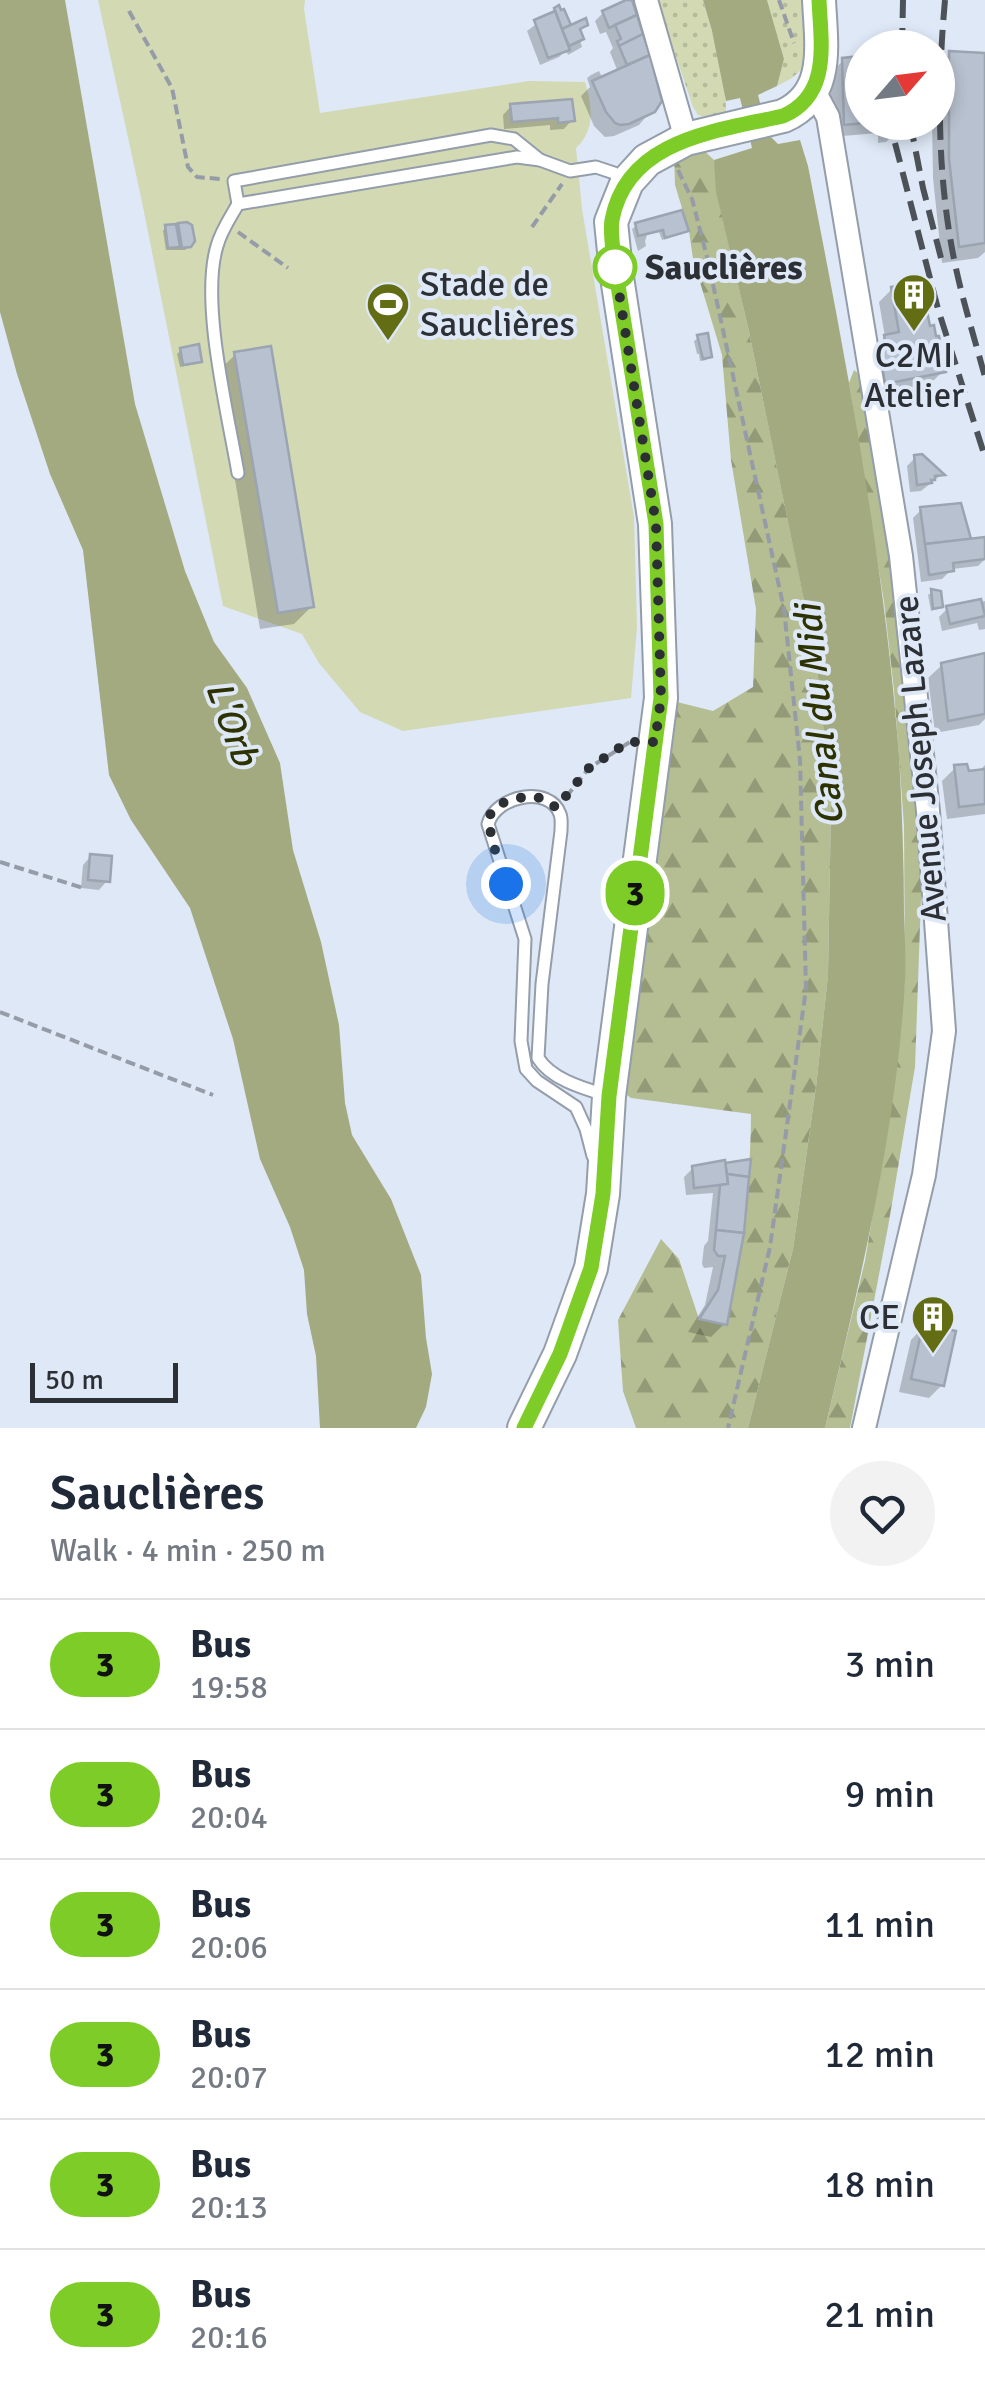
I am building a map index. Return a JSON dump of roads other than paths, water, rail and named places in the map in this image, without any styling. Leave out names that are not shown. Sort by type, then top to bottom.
[{"type":"main road","name":"Avenue Joseph Lazare","points":[[805,100],[822,52],[819,0]]},
{"type":"main road","points":[[524,1428],[560,1354],[591,1268],[603,1194],[609,1096],[661,698],[656,524],[614,260],[612,222],[626,182],[647,160],[783,116],[805,100]]},
{"type":"street","points":[[646,0],[689,146]]},
{"type":"street","name":"Avenue Joseph Lazare","points":[[805,100],[828,116],[901,556],[928,810],[944,1031],[924,1176],[864,1428]]},
{"type":"lane","points":[[238,473],[216,349],[212,286],[216,248],[238,204],[234,180],[491,135],[514,139],[540,160]]},
{"type":"lane","points":[[238,204],[517,157],[570,171],[596,167],[626,182]]},
{"type":"lane","points":[[603,1194],[586,1129],[576,1107],[526,1069],[521,1041],[525,939],[488,824],[491,813],[516,799],[542,798],[560,814],[538,1058],[544,1068],[582,1088],[609,1096]]},
{"type":"water","name":"L'Orb","points":[[0,0],[65,0],[135,404],[185,571],[214,642],[247,688],[280,763],[293,850],[321,942],[339,1025],[345,1103],[352,1135],[391,1199],[421,1275],[432,1374],[426,1407],[416,1428],[320,1428],[316,1356],[307,1314],[304,1270],[260,1159],[233,1039],[190,908],[131,820],[109,775],[83,550],[50,474],[0,312]]},
{"type":"water","points":[[703,0],[767,0],[784,59],[777,86],[758,95],[768,134],[778,144],[800,140],[808,166],[874,533],[899,756],[905,982],[894,1095],[875,1206],[825,1428],[748,1428],[793,1249],[816,1087],[828,975],[831,806],[819,683],[805,605],[716,192],[714,160],[752,148],[740,98],[726,101]]},
{"type":"railway","points":[[902,30],[903,0]]},
{"type":"railway","points":[[945,0],[940,99],[945,198],[958,278],[985,377]]},
{"type":"railway","points":[[914,140],[941,258]]},
{"type":"railway","points":[[895,143],[938,309],[985,457]]},
{"type":"place","name":"Sauclières","points":[[615,267]]},
{"type":"place","name":"C2MI Atelier","points":[[914,333]]},
{"type":"place","name":"Stade de Sauclières","points":[[388,342]]},
{"type":"place","name":"CE","points":[[933,1355]]},
{"type":"water label","name":"Canal du Midi","points":[[819,715]]}]
